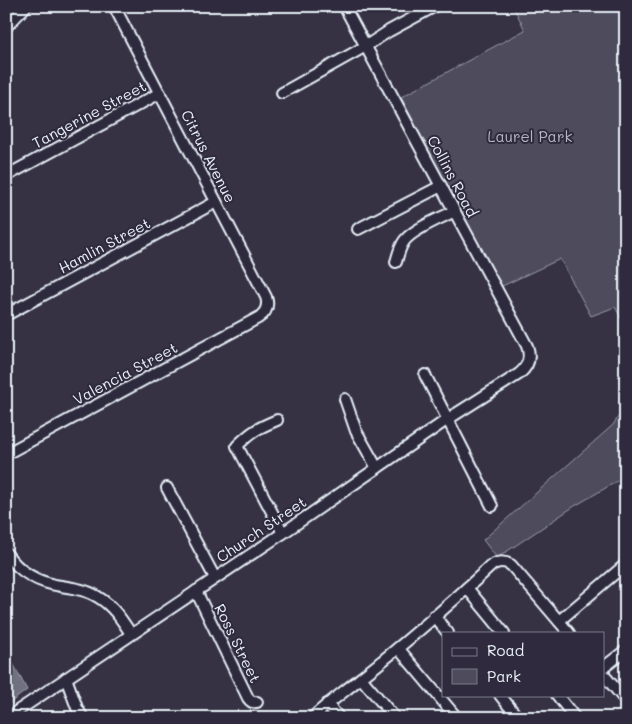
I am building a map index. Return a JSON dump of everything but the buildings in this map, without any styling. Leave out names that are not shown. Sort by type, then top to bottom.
[{"type":"street","points":[[6,27],[26,6]]},
{"type":"street","name":"Citrus Avenue","points":[[114,6],[266,297],[267,308],[258,318]]},
{"type":"street","name":"Collins Road","points":[[344,6],[527,346],[528,362]]},
{"type":"street","points":[[282,93],[435,6]]},
{"type":"street","name":"Tangerine Street","points":[[6,176],[160,93]]},
{"type":"street","points":[[358,229],[441,186]]},
{"type":"street","name":"Hamlin Street","points":[[6,315],[216,202]]},
{"type":"street","points":[[396,262],[402,245],[409,236],[454,211]]},
{"type":"street","name":"Valencia Street","points":[[6,454],[258,318]]},
{"type":"street","name":"Church Street","points":[[7,718],[283,533],[448,419],[519,374],[528,362]]},
{"type":"street","points":[[425,375],[492,506]]},
{"type":"street","points":[[345,399],[356,431],[377,468]]},
{"type":"street","points":[[277,420],[258,428],[237,446],[283,533]]},
{"type":"street","points":[[167,488],[214,578]]},
{"type":"street","points":[[6,553],[14,564],[37,580],[97,596],[112,608],[131,634]]},
{"type":"street","points":[[312,718],[398,648],[497,562],[507,562],[515,568],[568,632]]},
{"type":"street","points":[[559,621],[626,564]]},
{"type":"street","points":[[466,588],[503,632]]},
{"type":"street","name":"Ross Street","points":[[196,591],[248,698],[250,701],[257,702]]},
{"type":"street","points":[[434,616],[447,632]]},
{"type":"street","points":[[398,648],[457,718]]},
{"type":"street","points":[[604,667],[626,650]]},
{"type":"street","points":[[604,675],[626,701]]},
{"type":"street","points":[[66,678],[77,708],[84,718]]},
{"type":"street","points":[[361,678],[395,718]]},
{"type":"street","points":[[501,696],[518,718]]},
{"type":"street","points":[[557,696],[575,718]]},
{"type":"street","points":[[327,704],[339,718]]},
{"type":"green space","name":"Laurel Park","points":[[513,6],[626,6],[626,327],[615,307],[591,316],[560,259],[500,287],[401,97],[525,30]]},
{"type":"green space","points":[[626,405],[626,476],[573,507],[497,558],[483,540],[613,425]]},
{"type":"water","points":[[6,650],[27,690],[6,706]]}]
